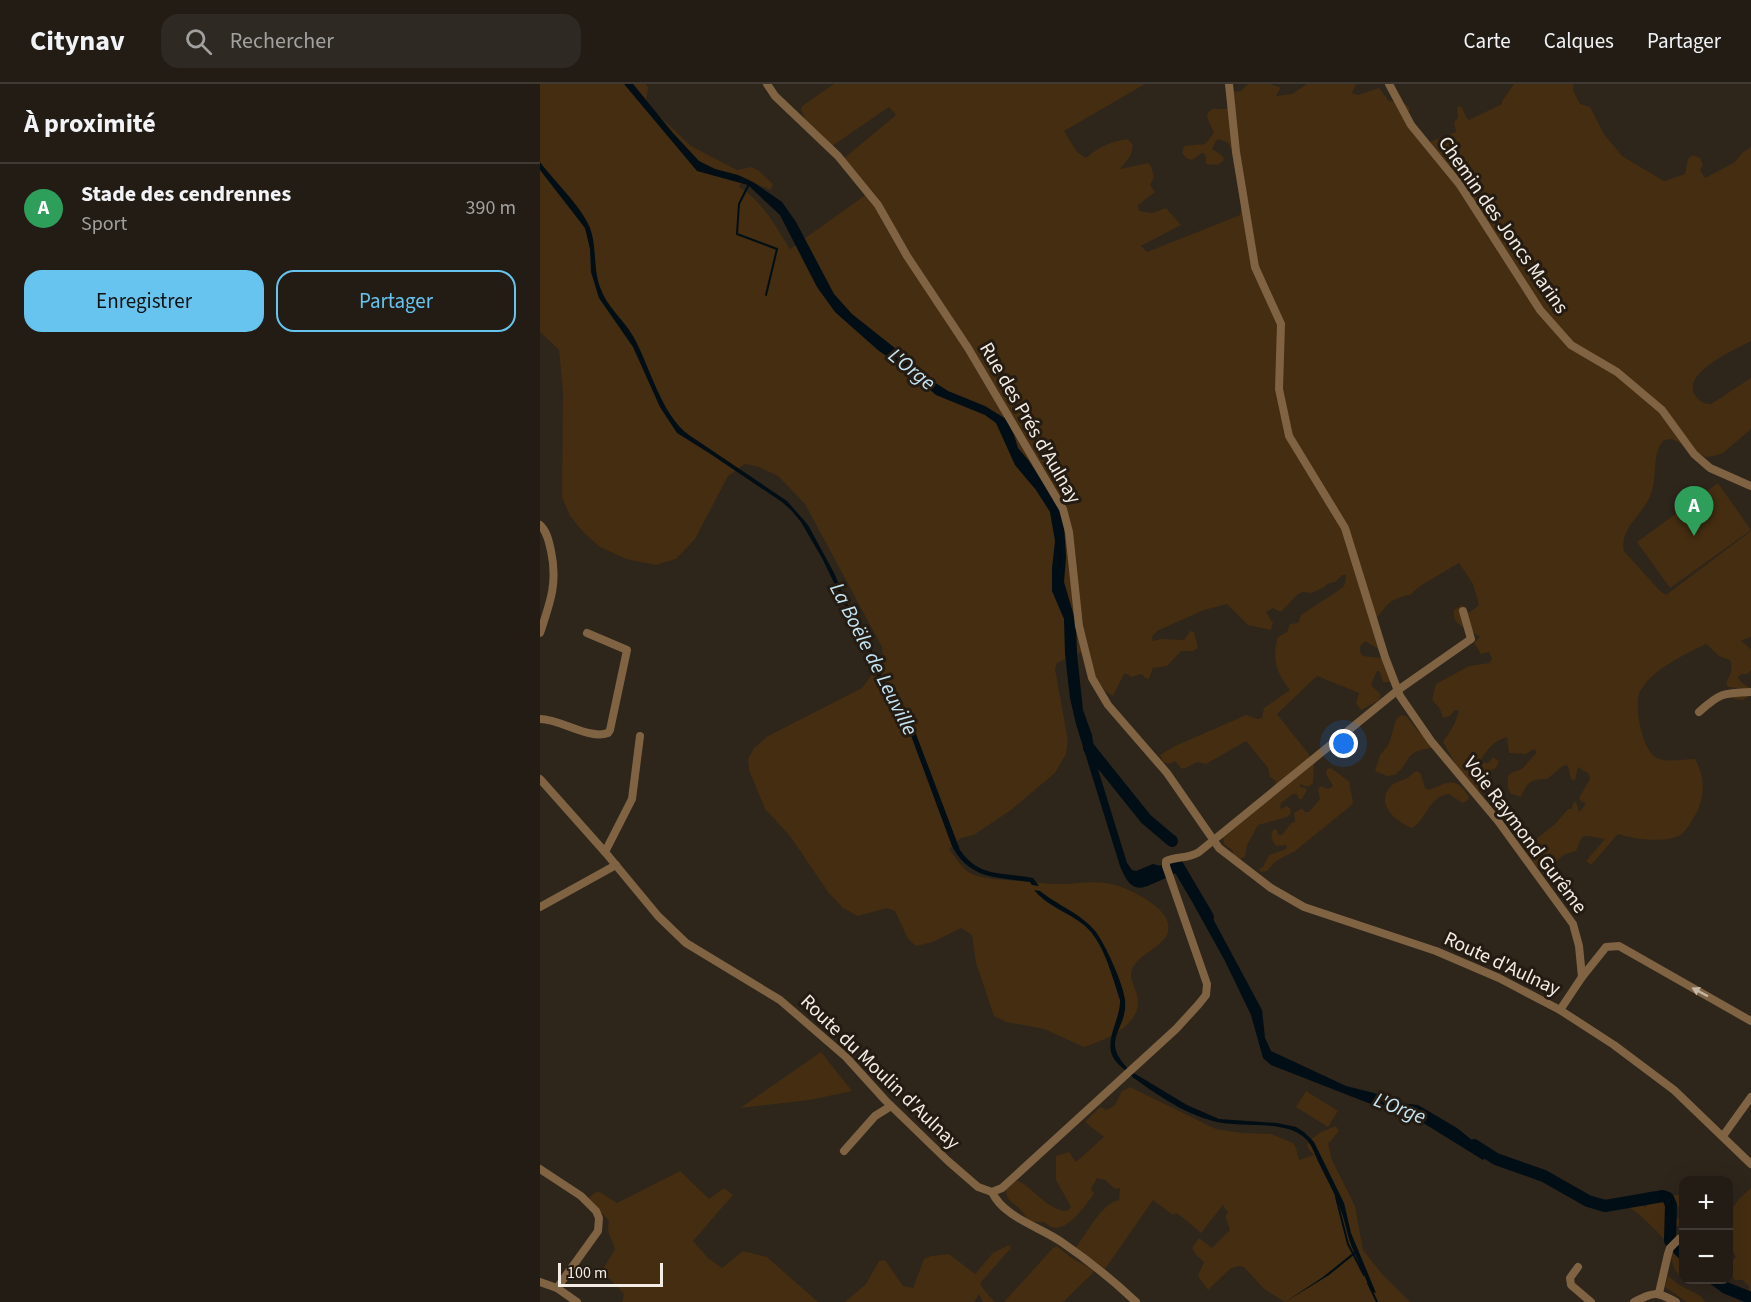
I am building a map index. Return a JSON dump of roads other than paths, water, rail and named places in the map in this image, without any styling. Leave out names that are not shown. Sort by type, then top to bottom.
[{"type":"street","name":"Rue des Prés d'Aulnay","points":[[767,84],[775,96],[838,156],[878,205],[907,256],[968,348],[1059,502],[1069,532],[1080,626],[1092,678],[1108,705],[1167,773],[1213,840]]},
{"type":"street","name":"Voie Raymond Gurême","points":[[1229,84],[1236,152],[1255,267],[1281,324],[1279,389],[1289,436],[1345,528],[1398,690],[1431,741],[1498,821],[1570,917],[1577,935],[1582,977]]},
{"type":"street","name":"Chemin des Joncs Marins","points":[[1389,84],[1411,124],[1460,185],[1540,310],[1571,345],[1617,372],[1656,405],[1670,420],[1694,454],[1710,468],[1751,486]]},
{"type":"street","points":[[540,525],[549,543],[555,569],[551,598],[540,633]]},
{"type":"street","points":[[992,1192],[1002,1188],[1126,1076],[1185,1020],[1206,994],[1207,984],[1170,877],[1168,862],[1193,856],[1398,690],[1472,639],[1463,610]]},
{"type":"street","points":[[540,718],[599,735],[608,733],[627,650],[587,633]]},
{"type":"street","points":[[1699,712],[1725,693],[1751,692]]},
{"type":"street","points":[[605,852],[632,799],[640,736]]},
{"type":"street","name":"Route du Moulin d'Aulnay","points":[[540,778],[658,916],[686,943],[780,1000],[846,1057],[891,1106],[978,1187],[992,1192],[996,1201],[1019,1218],[1043,1230],[1084,1258],[1136,1302]]},
{"type":"street","name":"Route d'Aulnay","points":[[1213,840],[1219,848],[1271,888],[1304,907],[1436,951],[1499,978],[1560,1010],[1614,1045],[1674,1090],[1751,1164]]},
{"type":"street","points":[[540,907],[616,865]]},
{"type":"street","points":[[1560,1010],[1606,947],[1619,946],[1751,1021]]},
{"type":"street","points":[[1723,1136],[1751,1096]]},
{"type":"street","points":[[844,1151],[875,1116],[891,1106]]},
{"type":"street","points":[[540,1169],[581,1196],[596,1211],[599,1218],[598,1231],[557,1288]]},
{"type":"street","points":[[1659,1293],[1670,1248],[1679,1239]]},
{"type":"street","points":[[1578,1267],[1570,1278],[1571,1285],[1591,1302]]},
{"type":"street","points":[[540,1282],[557,1288],[577,1302]]},
{"type":"street","points":[[1634,1302],[1651,1293],[1659,1293],[1676,1302]]},
{"type":"water","points":[[624,84],[633,84],[699,161],[753,182],[782,202],[796,222],[834,294],[852,314],[934,382],[948,391],[985,406],[1006,419],[1018,448],[1059,508],[1064,526],[1066,557],[1064,582],[1076,623],[1083,710],[1092,735],[1097,766],[1127,863],[1132,870],[1136,871],[1153,864],[1164,867],[1168,877],[1139,888],[1129,883],[1120,866],[1070,698],[1064,619],[1052,591],[1055,541],[1050,512],[1036,490],[1015,465],[996,423],[985,415],[936,395],[903,367],[879,351],[835,312],[817,287],[780,215],[748,185],[697,171]]},
{"type":"water","points":[[540,162],[586,220],[592,235],[596,272],[603,294],[633,336],[663,403],[679,426],[787,501],[808,525],[871,648],[883,680],[908,713],[960,850],[967,859],[984,870],[1033,878],[1039,886],[1032,885],[1030,882],[985,875],[967,865],[959,857],[952,846],[903,714],[880,683],[869,655],[822,558],[801,522],[782,502],[677,433],[660,407],[633,347],[599,298],[591,272],[590,249],[585,228],[540,170]]},
{"type":"water","points":[[1034,890],[1040,891],[1084,920],[1096,932],[1104,946],[1124,993],[1125,1011],[1115,1042],[1116,1050],[1128,1069],[1126,1071],[1115,1061],[1111,1050],[1110,1043],[1120,1000],[1102,950],[1084,925],[1039,896]]},
{"type":"water","points":[[1204,902],[1262,1010],[1265,1038],[1271,1051],[1346,1086],[1374,1093],[1398,1103],[1418,1105],[1457,1128],[1488,1153],[1483,1160],[1417,1119],[1381,1108],[1271,1065],[1263,1058],[1251,1015],[1194,905]]},
{"type":"water","points":[[1132,1072],[1187,1105],[1219,1119],[1277,1123],[1296,1127],[1304,1132],[1314,1142],[1344,1203],[1351,1233],[1376,1293],[1371,1291],[1355,1254],[1329,1275],[1285,1302],[1323,1277],[1354,1252],[1338,1202],[1310,1144],[1297,1133],[1286,1128],[1224,1123],[1202,1117],[1180,1108],[1159,1095],[1130,1075]]},
{"type":"waterway","points":[[749,184],[739,204],[737,234],[777,249],[766,295]]},
{"type":"waterway","name":"L'Orge","points":[[1089,748],[1146,819],[1172,841]]},
{"type":"waterway","name":"L'Orge","points":[[1157,873],[1178,866],[1208,917]]},
{"type":"waterway","name":"L'Orge","points":[[1474,1145],[1496,1159],[1544,1176],[1588,1201],[1605,1206],[1663,1196],[1668,1198],[1671,1205],[1670,1241],[1679,1250]]},
{"type":"waterway","name":"La Boële de Leuville","points":[[1336,1197],[1348,1244],[1364,1275]]},
{"type":"waterway","name":"La Boële de Leuville","points":[[1368,1283],[1377,1302]]},
{"type":"waterway","name":"L'Orge","points":[[1720,1284],[1751,1298]]},
{"type":"place","name":"Stade des cendrennes","points":[[1694,536]]}]
